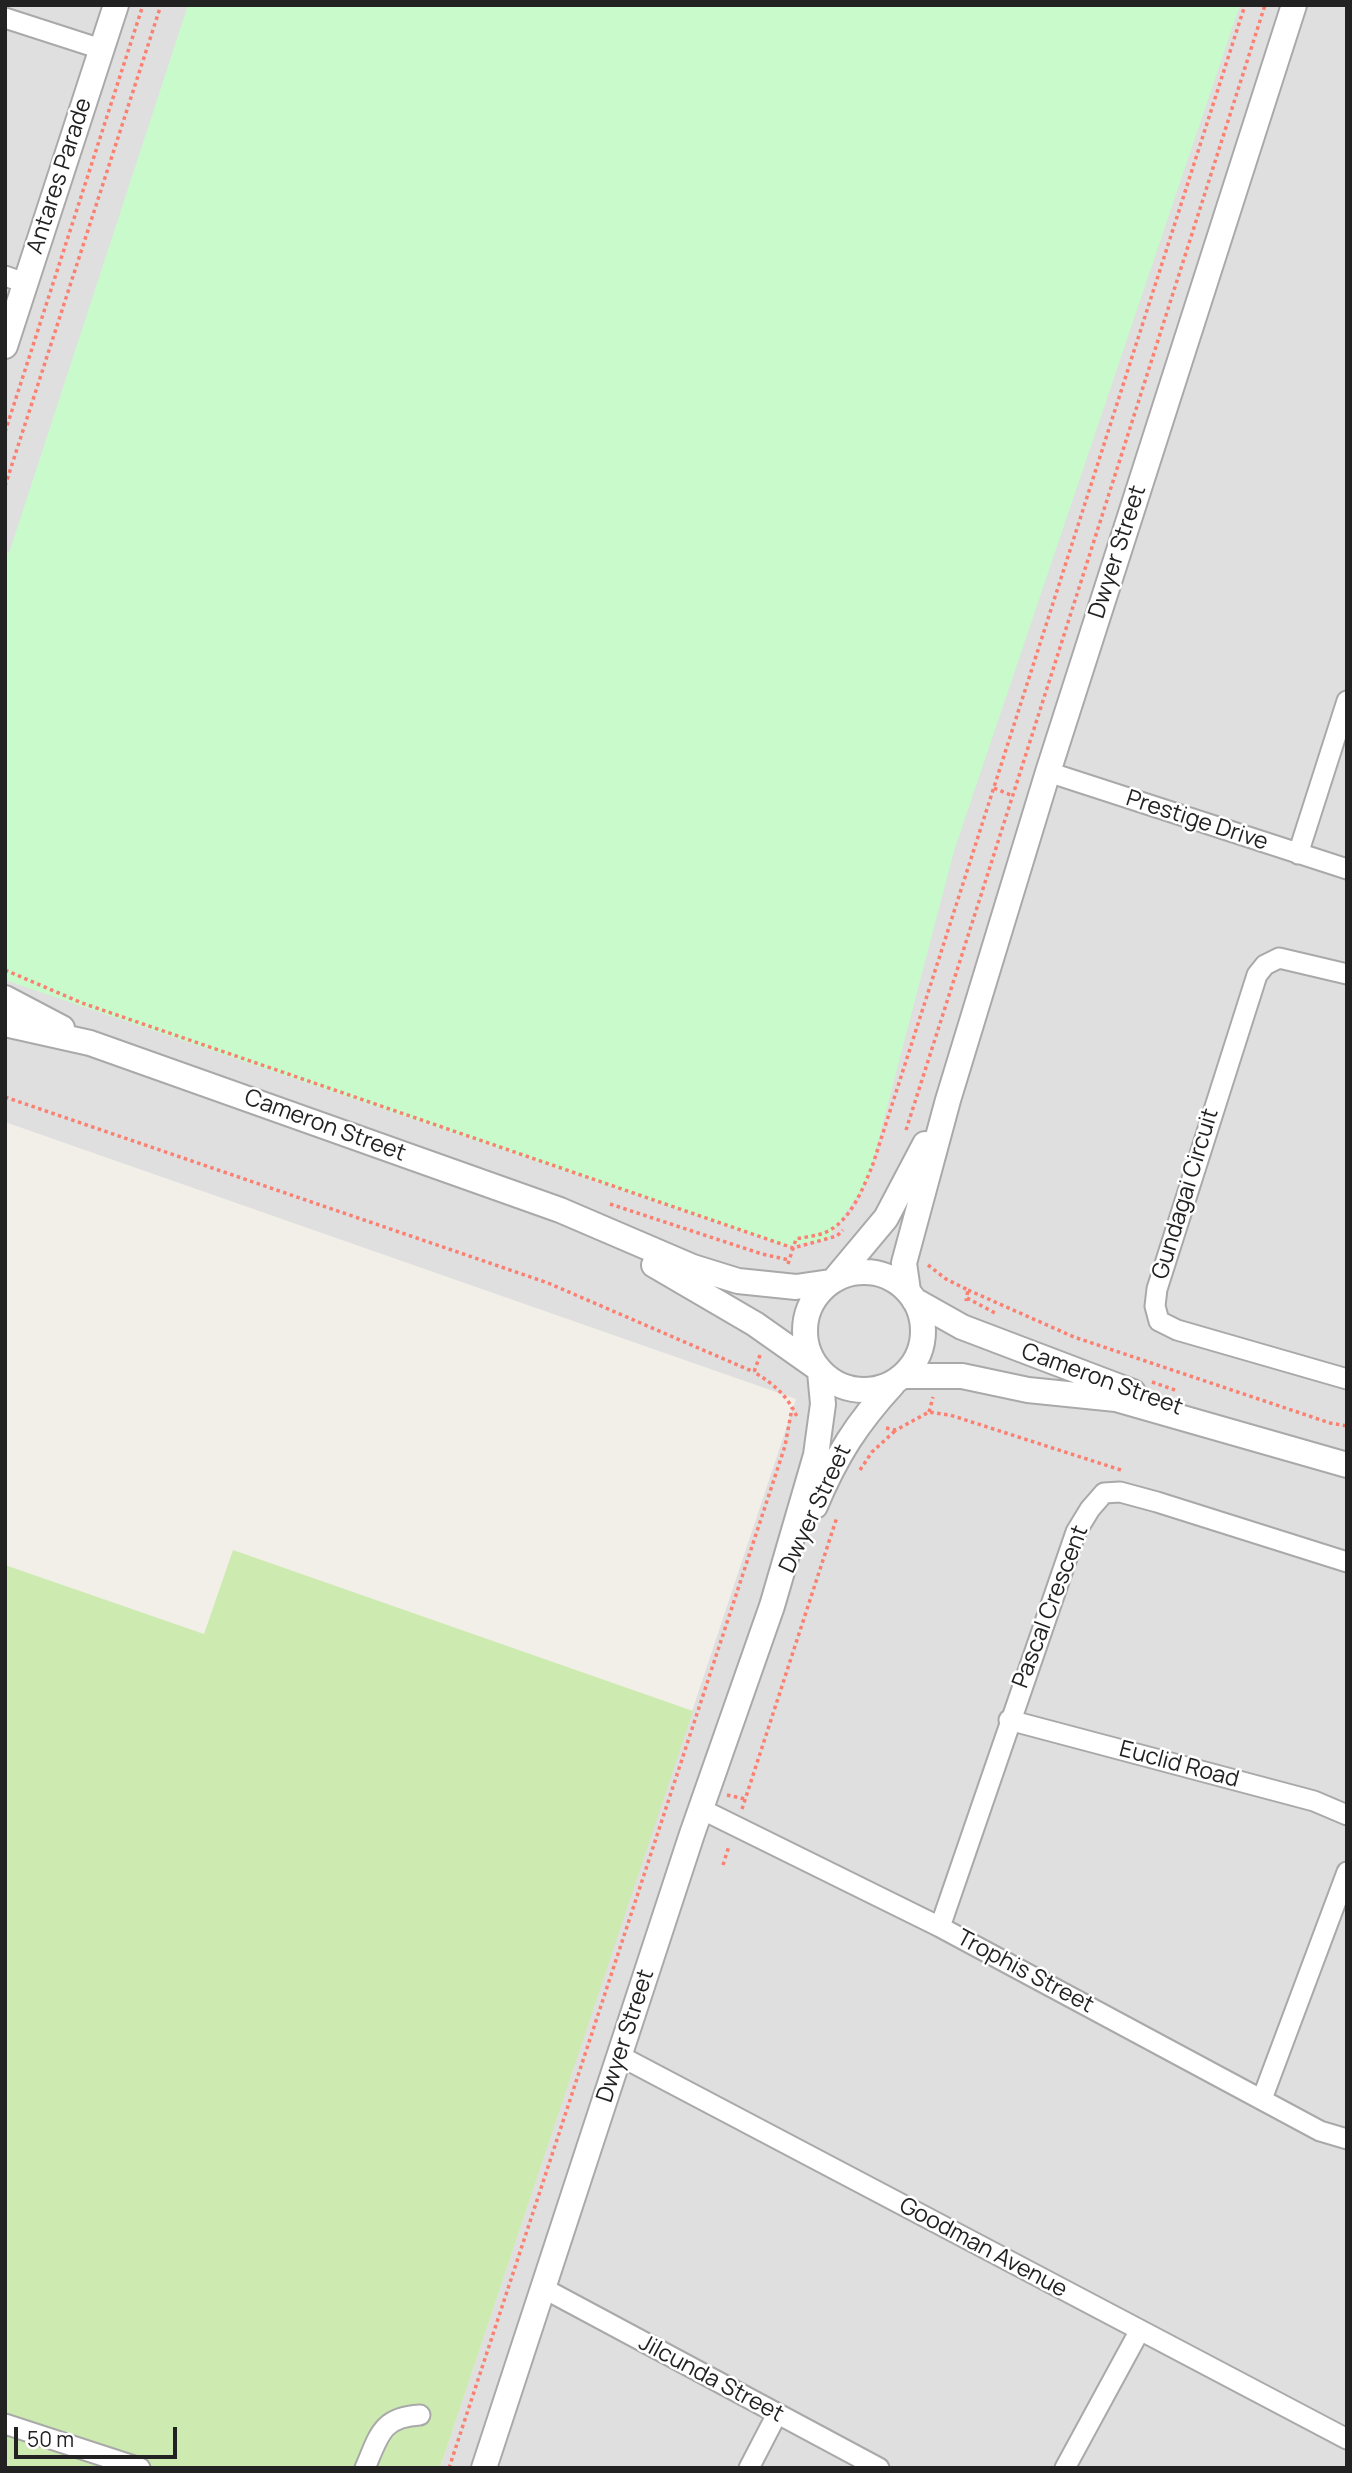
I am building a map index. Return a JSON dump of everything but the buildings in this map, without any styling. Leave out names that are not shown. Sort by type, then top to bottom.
[{"type":"street","name":"Antares Parade","points":[[5,346],[15,280],[116,5]]},
{"type":"street","name":"Dwyer Street","points":[[911,1296],[904,1263],[948,1100],[1048,772],[1294,5]]},
{"type":"street","points":[[5,19],[101,49]]},
{"type":"street","points":[[1298,854],[1347,701]]},
{"type":"street","name":"Prestige Drive","points":[[1048,772],[1347,869]]},
{"type":"street","name":"Gundagai Circuit","points":[[1347,974],[1279,958],[1265,965],[1257,975],[1161,1276],[1155,1306],[1159,1321],[1177,1330],[1347,1379]]},
{"type":"street","name":"Cameron Street","points":[[5,998],[90,1043]]},
{"type":"street","name":"Cameron Street","points":[[5,1024],[90,1043],[560,1210],[694,1267],[738,1281],[796,1287],[833,1281]]},
{"type":"street","name":"Dwyer Street","points":[[833,1281],[886,1218],[948,1100]]},
{"type":"street","name":"Cameron Street","points":[[560,1210],[743,1317],[819,1370]]},
{"type":"street","points":[[866,1272],[895,1281],[911,1296],[923,1332],[921,1348],[898,1379],[875,1390],[855,1390],[836,1383],[819,1370],[809,1354],[805,1322],[818,1293],[833,1281],[866,1272]]},
{"type":"street","name":"Cameron Street","points":[[911,1296],[962,1327],[1294,1450]]},
{"type":"street","name":"Dwyer Street","points":[[484,2468],[701,1809],[772,1606],[816,1455],[822,1414],[819,1370]]},
{"type":"street","name":"Cameron Street","points":[[898,1379],[962,1376],[1028,1390],[1116,1399],[1347,1465]]},
{"type":"street","name":"Dwyer Street","points":[[772,1606],[827,1476],[858,1422],[898,1379]]},
{"type":"street","name":"Pascal Crescent","points":[[940,1927],[1009,1720],[1076,1532],[1104,1493],[1120,1492],[1157,1502],[1347,1562]]},
{"type":"street","name":"Euclid Road","points":[[1009,1720],[1314,1801],[1347,1815]]},
{"type":"street","name":"Trophis Street","points":[[701,1809],[940,1927],[1320,2131],[1347,2139]]},
{"type":"street","points":[[1262,2099],[1347,1872]]},
{"type":"street","name":"Goodman Avenue","points":[[620,2056],[1347,2439]]},
{"type":"street","name":"Jilcunda Street","points":[[543,2288],[879,2468]]},
{"type":"street","points":[[1065,2468],[1140,2330]]},
{"type":"street","points":[[749,2468],[777,2414]]},
{"type":"street","points":[[365,2468],[388,2422],[401,2416],[420,2415]]},
{"type":"street","points":[[5,2424],[140,2468]]},
{"type":"path","points":[[5,432],[143,5]]},
{"type":"path","points":[[5,486],[161,5]]},
{"type":"path","points":[[793,1248],[796,1239],[825,1233],[860,1197],[1245,5]]},
{"type":"path","points":[[904,1137],[1265,5]]},
{"type":"path","points":[[994,788],[1013,796]]},
{"type":"path","points":[[5,970],[106,1012],[793,1248],[836,1236],[850,1224]]},
{"type":"path","points":[[5,1097],[548,1283],[754,1372]]},
{"type":"path","points":[[968,1290],[1074,1337],[1317,1419],[1347,1426]]},
{"type":"path","points":[[449,2468],[785,1446],[792,1406],[822,1414]]},
{"type":"path","points":[[859,1472],[872,1452],[896,1430],[929,1412],[950,1415],[1126,1471]]},
{"type":"path","points":[[858,1422],[896,1430]]},
{"type":"path","points":[[723,1865],[841,1504]]},
{"type":"shaded area","points":[[5,5],[1347,5],[1347,2468],[440,2468],[796,1399],[5,1122]]},
{"type":"green space","points":[[188,5],[1240,5],[954,851],[868,1180],[827,1240],[785,1246],[5,980],[5,552],[9,553]]},
{"type":"green space","points":[[233,1550],[693,1711],[440,2468],[5,2468],[5,1565],[204,1634]]}]
